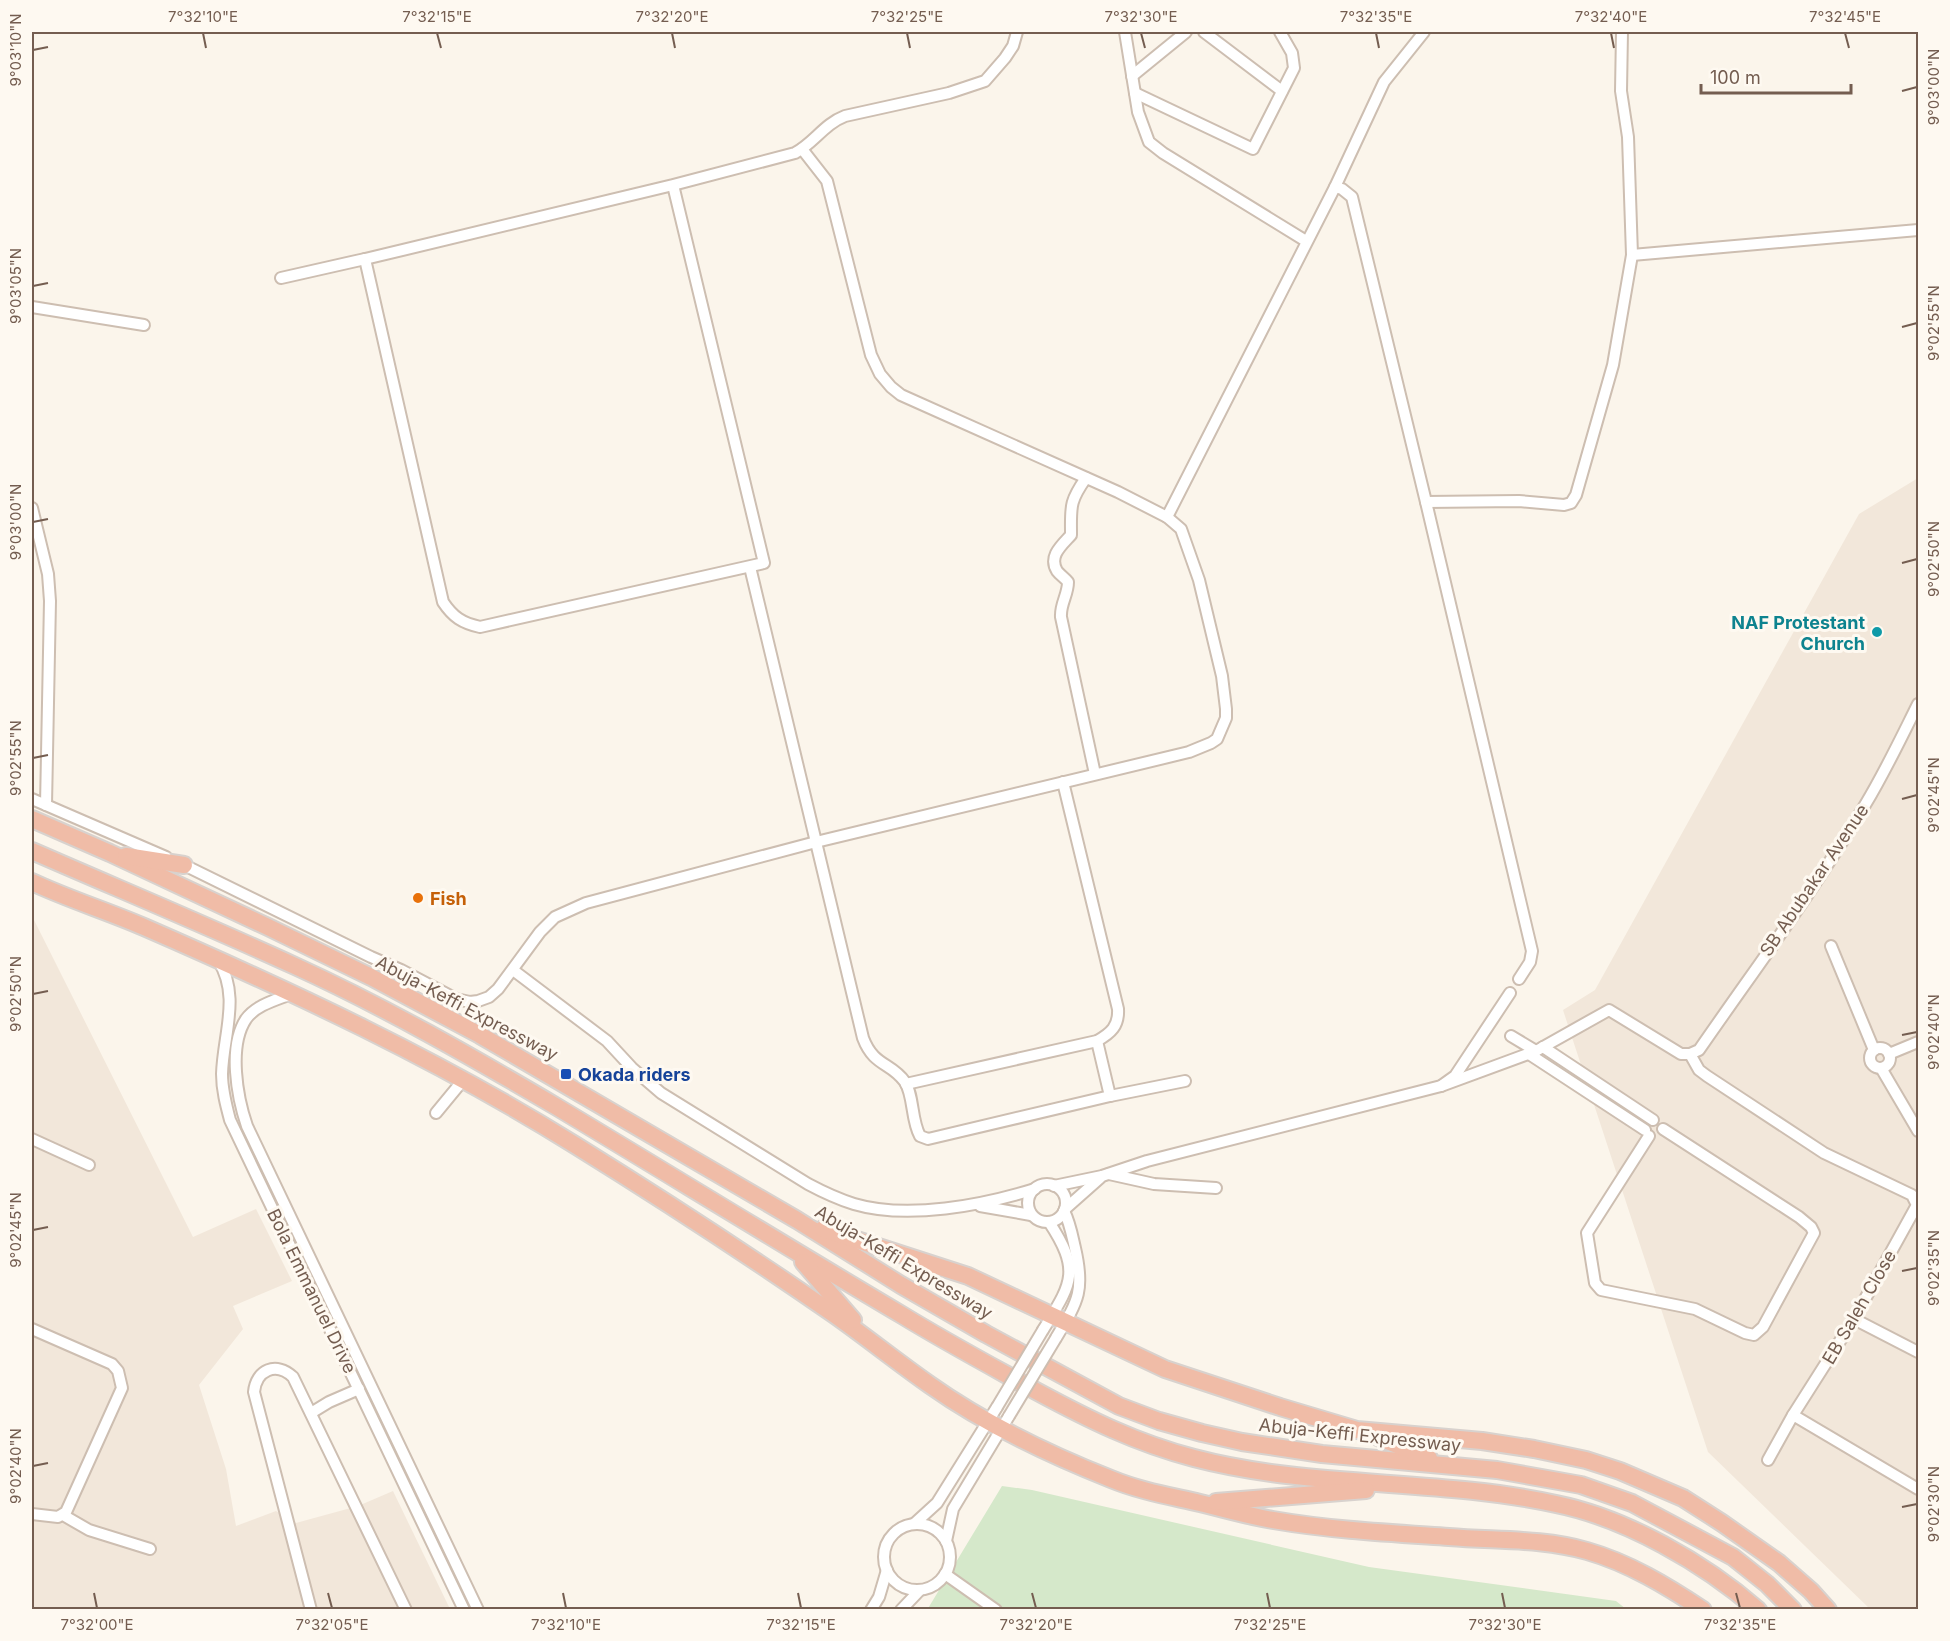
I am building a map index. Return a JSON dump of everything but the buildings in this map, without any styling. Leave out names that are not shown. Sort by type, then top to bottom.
[{"type":"highway","name":"Abuja-Keffi Expressway","points":[[32,819],[110,853],[371,977],[480,1035],[797,1220],[901,1286],[1119,1406],[1181,1427],[1242,1442],[1322,1455],[1445,1464],[1531,1475],[1581,1485],[1632,1503],[1733,1557],[1767,1584],[1793,1610]]},
{"type":"highway","points":[[32,851],[297,967],[407,1023],[554,1106],[982,1362],[1072,1411],[1136,1441],[1197,1459],[1259,1471],[1481,1492],[1549,1502],[1603,1518],[1657,1542],[1712,1574],[1758,1610]]},
{"type":"highway","points":[[110,853],[184,865]]},
{"type":"highway","points":[[32,872],[53,892]]},
{"type":"highway","points":[[32,882],[218,960],[464,1080],[572,1143],[731,1244],[867,1337],[931,1386],[999,1419],[1115,1481],[1158,1494],[1271,1520],[1340,1528],[1456,1538],[1505,1539],[1568,1546],[1591,1552],[1646,1575],[1703,1610]]},
{"type":"highway","name":"Abuja-Keffi Expressway","points":[[797,1220],[968,1276],[1165,1369],[1358,1430],[1482,1441],[1534,1449],[1586,1460],[1620,1471],[1683,1498],[1722,1523],[1779,1563],[1811,1591],[1828,1610]]},
{"type":"highway","points":[[795,1252],[867,1337]]},
{"type":"highway","points":[[1358,1430],[1445,1464]]},
{"type":"highway","points":[[1200,1503],[1412,1487]]},
{"type":"street","points":[[281,278],[673,185],[785,156],[802,149],[832,121],[845,116],[949,93],[984,81],[1005,58],[1013,46],[1017,32]]},
{"type":"street","points":[[1125,32],[1138,112],[1149,142],[1163,153],[1306,241]]},
{"type":"street","points":[[1132,76],[1186,32]]},
{"type":"street","points":[[1204,32],[1282,91]]},
{"type":"street","points":[[1135,93],[1253,149],[1294,68],[1292,53],[1280,32]]},
{"type":"street","points":[[1167,517],[1335,187],[1384,82],[1424,32]]},
{"type":"street","points":[[1426,502],[1519,501],[1564,506],[1573,500],[1613,365],[1632,255],[1628,137],[1621,91],[1622,32]]},
{"type":"street","points":[[32,798],[184,865],[456,999],[470,1002],[489,997],[513,970],[540,932],[555,917],[571,908],[599,898],[816,842],[1189,753],[1211,743],[1220,733],[1226,718],[1222,676],[1199,580],[1185,537],[1176,523],[1086,478],[948,418],[901,395],[891,387],[880,374],[870,355],[827,181],[802,149]]},
{"type":"street","points":[[365,259],[443,602],[457,619],[480,627],[713,573],[750,567],[764,563],[673,185]]},
{"type":"street","points":[[1335,187],[1342,189],[1352,197],[1532,951],[1530,962],[1519,979]]},
{"type":"street","points":[[1632,255],[1918,230]]},
{"type":"street","points":[[32,307],[144,325]]},
{"type":"street","points":[[1086,478],[1073,497],[1071,535],[1057,550],[1055,565],[1058,572],[1068,582],[1061,606],[1061,617],[1095,774]]},
{"type":"street","points":[[32,508],[48,574],[50,601],[46,805]]},
{"type":"street","points":[[750,567],[863,1038],[872,1056],[892,1070],[906,1084],[916,1129],[920,1136],[928,1139],[1110,1096],[1185,1081]]},
{"type":"street","name":"SB Abubakar Avenue","points":[[1694,1052],[1816,882],[1865,806],[1895,754],[1918,704]]},
{"type":"street","points":[[906,1084],[1097,1041],[1114,1030],[1119,1018],[1118,1009],[1063,782]]},
{"type":"street","points":[[1832,946],[1874,1050],[1870,1058],[1871,1062],[1873,1066],[1881,1068],[1918,1131]]},
{"type":"street","name":"Bola Emmanuel Drive","points":[[218,960],[225,971],[231,1002],[222,1076],[224,1098],[230,1120],[464,1610]]},
{"type":"street","points":[[513,970],[607,1041],[632,1068],[661,1093],[831,1196],[856,1204],[885,1209],[931,1210],[974,1205],[1044,1185],[1054,1186],[1105,1175],[1147,1161],[1441,1086],[1536,1051],[1609,1010],[1681,1054],[1694,1052]]},
{"type":"street","points":[[1441,1086],[1455,1076],[1510,993]]},
{"type":"street","name":"Bola Emmanuel Drive","points":[[291,994],[258,1008],[246,1019],[238,1037],[237,1082],[240,1105],[247,1126],[478,1610]]},
{"type":"street","points":[[1511,1036],[1536,1051],[1553,1068],[1647,1133],[1656,1137],[1662,1133],[1663,1129]]},
{"type":"street","points":[[1097,1041],[1110,1096]]},
{"type":"street","points":[[1889,1054],[1918,1042]]},
{"type":"street","points":[[1874,1050],[1882,1049],[1889,1054]]},
{"type":"street","points":[[1536,1051],[1561,1058],[1653,1120],[1660,1122],[1663,1129],[1811,1227],[1814,1233],[1763,1328],[1754,1335],[1695,1309],[1601,1290],[1595,1283],[1587,1233],[1647,1133],[1649,1121],[1653,1120]]},
{"type":"street","name":"EB Saleh Close","points":[[1694,1052],[1699,1070],[1798,1137],[1851,1167],[1912,1195],[1916,1199],[1917,1205],[1854,1319],[1793,1415],[1768,1460]]},
{"type":"street","points":[[1881,1068],[1888,1063],[1889,1054]]},
{"type":"street","points":[[436,1113],[464,1080]]},
{"type":"street","points":[[32,1139],[89,1165]]},
{"type":"street","points":[[974,1205],[1031,1215],[1040,1221],[1049,1222],[1060,1216],[1105,1175]]},
{"type":"street","points":[[1105,1175],[1154,1184],[1216,1188]]},
{"type":"street","points":[[946,1541],[933,1528],[914,1524],[904,1526],[888,1540],[884,1560],[887,1570],[901,1586],[920,1590],[930,1587],[945,1574],[950,1558],[946,1541],[953,1509],[1043,1330],[1059,1318],[1077,1298],[1081,1276],[1070,1226],[1064,1210],[1065,1198],[1054,1186]]},
{"type":"street","points":[[1031,1215],[1028,1201],[1035,1188]]},
{"type":"street","points":[[914,1524],[937,1503],[1056,1338],[1071,1275],[1063,1244],[1049,1222]]},
{"type":"street","points":[[1854,1319],[1918,1352]]},
{"type":"street","points":[[32,1329],[112,1364],[122,1380],[122,1389],[72,1502],[63,1515]]},
{"type":"street","points":[[311,1610],[254,1392],[255,1382],[260,1375],[269,1370],[287,1371],[293,1377],[406,1610]]},
{"type":"street","points":[[311,1413],[359,1389]]},
{"type":"street","points":[[1793,1415],[1918,1489]]},
{"type":"street","points":[[32,1514],[50,1517],[63,1515],[89,1530],[150,1550]]},
{"type":"street","points":[[871,1610],[879,1597],[887,1570]]},
{"type":"street","points":[[945,1574],[996,1610]]},
{"type":"street","points":[[901,1610],[920,1590]]},
{"type":"shaded area","points":[[1918,478],[1918,1609],[1870,1609],[1708,1452],[1563,1010],[1595,990],[1859,514]]},
{"type":"shaded area","points":[[32,916],[193,1237],[256,1209],[292,1281],[233,1306],[243,1329],[199,1385],[226,1469],[236,1526],[276,1511],[296,1523],[358,1506],[393,1491],[450,1609],[32,1610]]},
{"type":"green space","points":[[1002,1486],[1032,1490],[1369,1567],[1616,1601],[1626,1609],[927,1610]]},
{"type":"place","name":"NAF Protestant Church","points":[[1877,632]]},
{"type":"place","name":"Fish","points":[[418,898]]},
{"type":"place","name":"Okada riders","points":[[566,1074]]}]
